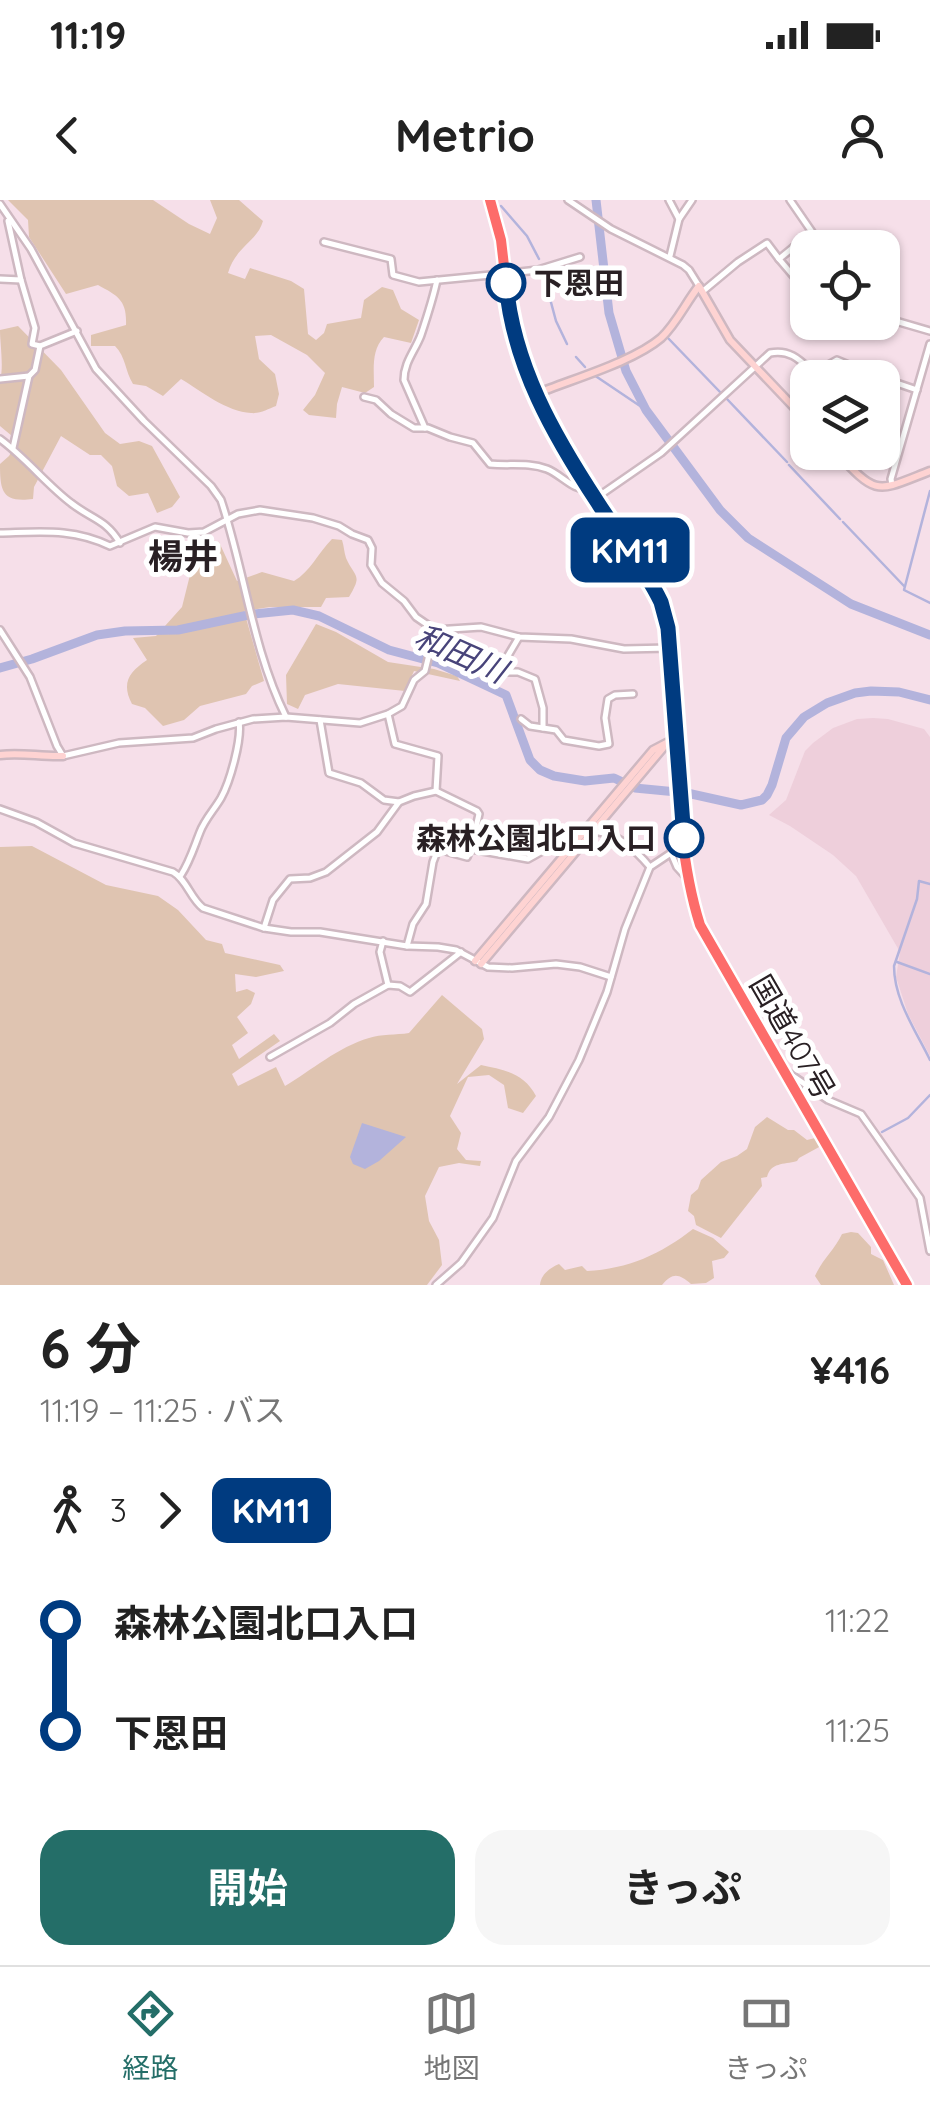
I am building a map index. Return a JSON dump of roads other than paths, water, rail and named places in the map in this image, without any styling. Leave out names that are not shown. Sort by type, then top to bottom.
[{"type":"highway","name":"国道407号","points":[[490,200],[502,240],[511,326],[536,394],[558,439],[661,602],[666,618],[671,740],[689,880],[700,925],[907,1285]]},
{"type":"street","points":[[568,200],[689,270],[730,340],[790,403]]},
{"type":"street","points":[[669,200],[678,219]]},
{"type":"street","points":[[669,257],[678,219],[692,200]]},
{"type":"street","points":[[780,259],[812,232],[790,200]]},
{"type":"street","points":[[3,209],[35,328],[32,344],[40,346],[78,331]]},
{"type":"street","points":[[3,209],[78,331],[96,369],[221,500],[271,687],[286,717]]},
{"type":"street","points":[[324,242],[391,260],[393,274],[420,282],[538,270],[580,257]]},
{"type":"street","points":[[536,394],[632,355],[664,334],[701,289],[767,243],[790,271]]},
{"type":"street","points":[[0,279],[21,280]]},
{"type":"street","points":[[425,428],[404,372],[420,337],[437,280]]},
{"type":"street","points":[[900,322],[930,331]]},
{"type":"street","points":[[892,487],[891,479],[930,344]]},
{"type":"street","points":[[12,448],[40,346]]},
{"type":"street","points":[[364,397],[376,400],[414,428],[473,443],[490,464],[534,465],[592,494],[662,452],[770,353],[794,354],[800,360]]},
{"type":"street","points":[[0,379],[29,376]]},
{"type":"street","points":[[900,384],[917,390]]},
{"type":"street","points":[[0,438],[69,502],[111,528],[120,543]]},
{"type":"street","points":[[852,470],[881,488],[930,471]]},
{"type":"street","points":[[0,533],[68,532],[110,546],[155,527],[204,532],[227,518],[260,510],[305,516],[368,540],[372,565],[382,583],[434,630],[481,627],[519,636],[571,638],[624,649],[669,648]]},
{"type":"street","points":[[0,630],[30,677],[63,756]]},
{"type":"street","points":[[0,755],[20,752],[38,757],[63,756],[119,744],[193,738],[239,722],[286,717],[360,723],[402,706],[414,680],[424,670],[434,630]]},
{"type":"street","points":[[519,636],[500,669],[526,674],[535,680],[543,708],[543,728]]},
{"type":"street","points":[[521,719],[530,726],[556,730],[564,740],[609,744],[604,718],[608,699],[633,694]]},
{"type":"street","points":[[388,714],[395,744],[438,756],[436,792]]},
{"type":"street","points":[[320,720],[330,774],[361,782],[384,800],[399,802],[428,791],[436,792],[479,814],[468,857],[438,849],[426,904],[412,924],[407,946]]},
{"type":"street","points":[[180,877],[227,782],[241,731],[239,722]]},
{"type":"street","points":[[478,963],[590,829],[671,740]]},
{"type":"street","points":[[264,928],[273,900],[290,879],[326,872],[377,832],[399,802]]},
{"type":"street","points":[[0,809],[74,842],[180,877],[195,902],[204,908],[264,928],[320,932],[407,946],[438,946],[502,969],[556,964],[610,976]]},
{"type":"street","points":[[682,819],[670,853],[689,880]]},
{"type":"street","points":[[478,963],[579,836],[590,829],[624,842],[650,866]]},
{"type":"street","points":[[471,849],[528,858],[571,835],[579,836]]},
{"type":"street","points":[[436,1285],[461,1263],[493,1218],[516,1161],[550,1117],[607,992],[625,929],[650,866],[670,853]]},
{"type":"street","points":[[383,942],[380,952],[388,985]]},
{"type":"street","points":[[270,1057],[330,1024],[354,1004],[388,985],[410,992],[461,952]]},
{"type":"street","points":[[784,1072],[828,1100],[861,1114],[920,1198],[930,1250]]},
{"type":"water","points":[[362,1123],[406,1137],[365,1169],[353,1164],[350,1157]]},
{"type":"waterway","points":[[596,200],[609,313],[626,371],[646,410],[720,510],[748,538],[851,604],[930,635]]},
{"type":"waterway","points":[[501,206],[527,236],[539,259]]},
{"type":"waterway","points":[[545,280],[567,344]]},
{"type":"waterway","points":[[667,337],[720,392]]},
{"type":"waterway","points":[[576,357],[585,367]]},
{"type":"waterway","points":[[594,375],[646,410]]},
{"type":"waterway","points":[[726,398],[787,462]]},
{"type":"waterway","points":[[789,465],[840,519]]},
{"type":"waterway","points":[[930,491],[904,590],[930,603]]},
{"type":"waterway","points":[[843,522],[904,586]]},
{"type":"waterway","name":"和田川","points":[[0,668],[97,635],[178,630],[293,610],[319,616],[389,650],[438,663],[506,695],[530,760],[540,770],[585,781],[614,778],[635,788],[687,793],[741,805],[767,795],[786,738],[804,717],[827,703],[871,691],[899,692],[930,700]]},
{"type":"waterway","points":[[930,884],[919,881],[917,899],[894,966],[902,1003],[930,1060]]},
{"type":"waterway","points":[[897,962],[930,974]]},
{"type":"waterway","points":[[882,1132],[908,1118],[930,1095]]},
{"type":"place","name":"下恩田","points":[[506,283]]},
{"type":"place","name":"森林公園北口入口","points":[[684,838]]},
{"type":"district","name":"楊井","points":[[183,556]]}]
